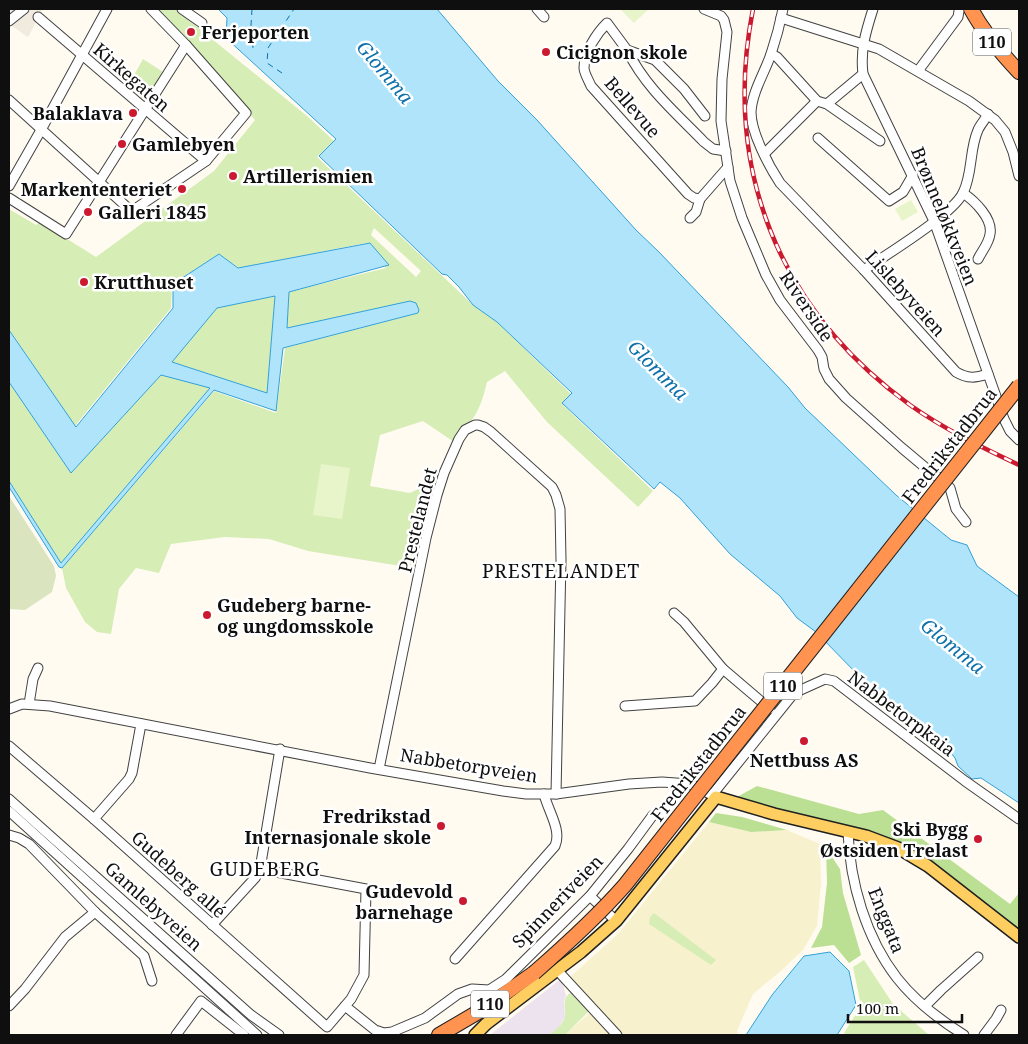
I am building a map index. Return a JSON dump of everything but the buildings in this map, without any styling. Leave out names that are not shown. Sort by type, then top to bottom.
[{"type":"highway","name":"110","points":[[965,10],[1000,53],[1019,72]]},
{"type":"highway","name":"Fredrikstadbrua","points":[[442,1034],[480,1011],[534,973],[575,938],[608,904],[1019,386]]},
{"type":"main road","name":"Nabbetorpveien","points":[[714,796],[774,814],[884,842],[911,855],[934,870],[1019,937]]},
{"type":"main road","points":[[475,1035],[486,1024],[581,952],[616,921],[714,796]]},
{"type":"street","points":[[9,21],[24,9]]},
{"type":"street","points":[[9,186],[107,9]]},
{"type":"street","points":[[9,100],[129,209],[135,209],[206,161],[246,113],[186,45],[151,9]]},
{"type":"street","points":[[182,9],[202,23]]},
{"type":"street","points":[[537,9],[544,17]]},
{"type":"street","name":"Riverside","points":[[704,9],[721,16],[727,27],[722,79],[722,121],[730,182],[742,218],[766,275],[780,300],[818,350],[829,379],[846,398],[902,448],[932,474],[944,480],[950,488],[956,509],[966,522]]},
{"type":"street","name":"Brønneløkkveien","points":[[873,9],[862,44],[861,60],[864,74],[934,222],[988,374]]},
{"type":"street","points":[[918,71],[965,10]]},
{"type":"street","points":[[782,13],[879,50],[918,71],[988,114],[1005,132],[1014,152],[1019,176]]},
{"type":"street","name":"Lislebyveien","points":[[782,13],[771,54],[752,102],[751,113],[754,128],[773,172],[780,183],[864,270],[956,372],[965,378],[988,374]]},
{"type":"street","name":"Kirkegaten","points":[[38,17],[206,161]]},
{"type":"street","name":"Bellevue","points":[[627,50],[607,23],[598,32],[584,66],[591,86],[688,194],[700,199]]},
{"type":"street","points":[[9,198],[66,234],[186,45]]},
{"type":"street","points":[[627,50],[649,86],[690,128],[713,149],[726,151]]},
{"type":"street","points":[[627,50],[655,60],[684,88],[704,116]]},
{"type":"street","points":[[771,54],[777,57],[817,101],[827,104],[880,141]]},
{"type":"street","points":[[827,104],[864,74]]},
{"type":"street","points":[[765,153],[817,101]]},
{"type":"street","points":[[864,270],[953,207],[963,193],[969,178],[975,137],[978,128],[988,114]]},
{"type":"street","points":[[818,138],[889,201],[903,192],[912,175]]},
{"type":"street","points":[[690,218],[696,212],[700,199],[728,166]]},
{"type":"street","points":[[903,192],[923,197]]},
{"type":"street","points":[[963,193],[979,207],[990,228],[989,239],[978,259]]},
{"type":"street","points":[[988,374],[1004,420],[1010,431],[1019,440]]},
{"type":"street","name":"Prestelandet","points":[[379,769],[426,538],[437,495],[444,473],[459,439],[465,430],[478,425],[491,432],[552,487],[559,502],[561,560],[556,794]]},
{"type":"street","points":[[674,613],[684,622],[722,669],[776,714]]},
{"type":"street","points":[[29,704],[33,680],[38,668]]},
{"type":"street","points":[[625,706],[695,701],[706,691],[722,669]]},
{"type":"street","name":"Nabbetorpkaia","points":[[714,796],[794,693],[825,679],[834,681],[965,782],[1019,819]]},
{"type":"street","name":"Nabbetorpveien","points":[[9,709],[22,704],[50,706],[503,791],[556,794],[629,784],[662,782],[690,784],[714,796]]},
{"type":"street","points":[[94,819],[129,779],[132,773],[141,724]]},
{"type":"street","name":"Gudeberg allé","points":[[9,746],[94,819],[327,1027],[345,1006]]},
{"type":"street","points":[[212,925],[255,878],[260,869],[280,749]]},
{"type":"street","points":[[455,959],[555,846],[557,833],[544,794]]},
{"type":"street","name":"Gamlebyveien","points":[[9,799],[251,1015],[279,1035]]},
{"type":"street","name":"Gamlebyveien","points":[[9,811],[257,1035]]},
{"type":"street","name":"Spinneriveien","points":[[345,1006],[375,1030],[384,1033],[392,1032],[425,1018],[458,994],[472,989],[489,990],[506,979],[590,896],[653,815]]},
{"type":"street","name":"Enggata","points":[[848,832],[854,879],[864,916],[878,949],[898,979],[925,1006],[964,1035]]},
{"type":"street","points":[[9,835],[29,844],[95,912],[144,956],[152,982]]},
{"type":"street","points":[[260,869],[366,890],[364,976],[345,1006]]},
{"type":"street","points":[[590,896],[616,921]]},
{"type":"street","points":[[9,1006],[26,989],[65,937],[95,912]]},
{"type":"street","points":[[925,1006],[978,957]]},
{"type":"street","points":[[557,970],[617,1035]]},
{"type":"street","points":[[176,1035],[201,1001],[244,1035]]},
{"type":"street","points":[[984,1035],[1001,1010]]},
{"type":"shaded area","points":[[9,9],[43,9],[28,37],[9,24]]},
{"type":"shaded area","points":[[709,822],[751,832],[787,830],[820,844],[821,883],[817,926],[803,950],[753,994],[737,1031],[738,1035],[565,1035],[596,1007],[570,977],[618,934]]},
{"type":"shaded area","points":[[563,977],[566,996],[564,1001],[565,1017],[559,1027],[549,1035],[490,1035]]},
{"type":"green space","points":[[156,9],[175,9],[307,116],[334,141],[317,157],[473,305],[497,322],[571,394],[563,405],[653,491],[638,507],[547,422],[505,371],[487,382],[482,401],[475,415],[454,442],[423,421],[380,435],[370,486],[410,493],[432,482],[425,521],[413,568],[308,551],[269,539],[225,537],[171,544],[159,573],[136,568],[119,589],[111,634],[97,632],[85,622],[66,588],[62,568],[214,391],[276,413],[285,348],[419,313],[416,303],[410,301],[287,328],[289,292],[386,268],[366,243],[239,268],[219,254],[172,284],[171,308],[75,426],[9,329],[9,209],[36,225],[40,222],[96,257],[214,171],[255,120]],"holes":[[[374,228],[421,271],[416,277],[371,235]]]},
{"type":"green space","points":[[620,9],[649,9],[634,23]]},
{"type":"green space","points":[[143,59],[163,72],[145,102],[128,86]]},
{"type":"green space","points":[[911,200],[918,212],[902,221],[895,209]]},
{"type":"green space","points":[[275,296],[267,393],[172,362],[217,308]]},
{"type":"green space","points":[[162,374],[210,388],[61,564],[9,481],[9,382],[71,473]]},
{"type":"green space","points":[[321,464],[350,468],[342,519],[313,515]]},
{"type":"green space","points":[[9,496],[54,566],[56,576],[52,592],[25,610],[9,609]]},
{"type":"green space","points":[[757,786],[859,814],[883,810],[1010,904],[1019,893],[1019,933],[895,842],[871,831],[786,812],[737,797]]},
{"type":"green space","points":[[716,813],[742,817],[787,830],[751,832],[709,822]]},
{"type":"green space","points":[[826,848],[840,869],[843,893],[861,955],[849,963],[834,945],[811,948],[822,927],[827,883]]},
{"type":"green space","points":[[654,913],[716,960],[711,965],[649,924],[650,917]]},
{"type":"green space","points":[[864,960],[893,1004],[929,1035],[847,1035],[844,1033],[861,1006],[853,967]]},
{"type":"green space","points":[[571,992],[589,1011],[565,1035],[549,1035],[564,1019],[565,1000]]},
{"type":"water","name":"Glomma","points":[[218,9],[437,9],[498,81],[537,120],[636,230],[788,387],[805,408],[896,495],[951,540],[967,545],[977,566],[1019,597],[1019,803],[981,778],[972,779],[958,766],[955,758],[938,737],[922,723],[900,712],[861,678],[816,632],[797,618],[780,596],[730,554],[680,498],[660,482],[654,489],[562,403],[572,393],[497,322],[473,305],[447,275],[442,274],[319,156],[336,139],[226,38],[227,18]]},
{"type":"water","points":[[370,243],[389,265],[289,292],[287,328],[410,301],[416,303],[419,310],[418,313],[283,348],[276,411],[214,390],[62,568],[59,567],[9,487],[9,481],[61,563],[210,388],[161,375],[71,473],[9,382],[9,330],[76,427],[173,308],[173,284],[219,254],[238,268]],"holes":[[[275,296],[267,393],[172,362],[217,308]]]},
{"type":"water","points":[[830,952],[849,971],[856,1005],[837,1035],[746,1035],[772,995],[804,956]]},
{"type":"ferry route","points":[[252,9],[253,48]]},
{"type":"ferry route","points":[[282,73],[267,63],[268,48],[294,9]]},
{"type":"railway","points":[[753,9],[745,68],[746,124],[754,179],[770,231],[794,279],[825,325],[864,367],[923,414],[949,430],[1019,465]]},
{"type":"place","name":"Ferjeporten","points":[[191,32]]},
{"type":"place","name":"Cicignon skole","points":[[546,52]]},
{"type":"place","name":"Balaklava","points":[[133,113]]},
{"type":"place","name":"Gamlebyen","points":[[122,144]]},
{"type":"place","name":"Artillerismien","points":[[233,176]]},
{"type":"place","name":"Markententeriet","points":[[182,189]]},
{"type":"place","name":"Galleri 1845","points":[[88,212]]},
{"type":"place","name":"Krutthuset","points":[[84,282]]},
{"type":"place","name":"Gudeberg barne- og ungdomsskole","points":[[207,615]]},
{"type":"place","name":"Nettbuss AS","points":[[804,741]]},
{"type":"place","name":"Fredrikstad Internasjonale skole","points":[[441,826]]},
{"type":"place","name":"Ski Bygg Østsiden Trelast","points":[[978,839]]},
{"type":"place","name":"Gudevold barnehage","points":[[463,901]]},
{"type":"district","name":"PRESTELANDET","points":[[561,571]]},
{"type":"district","name":"GUDEBERG","points":[[265,869]]}]
